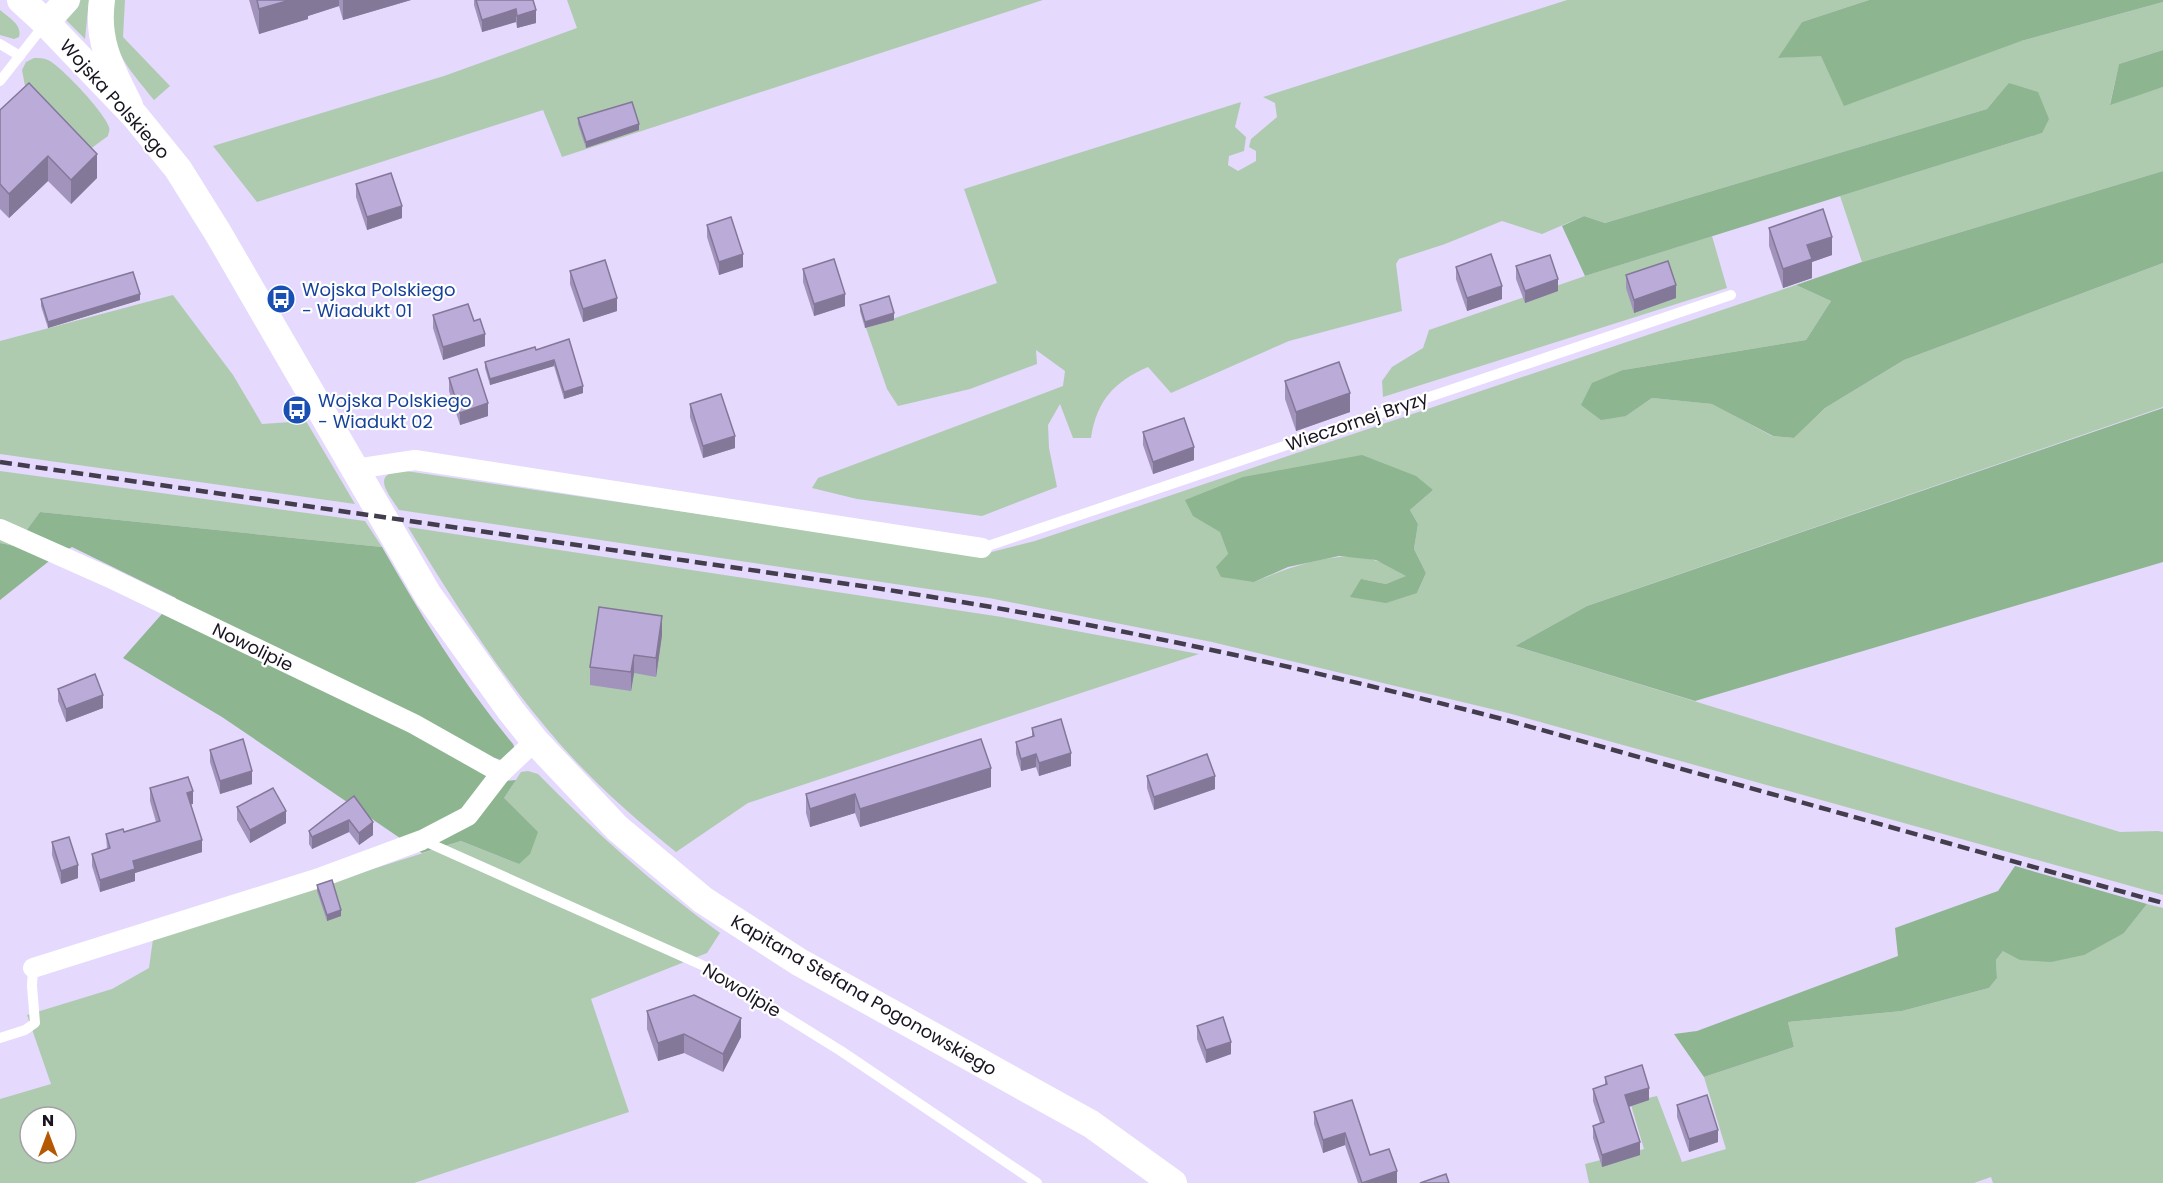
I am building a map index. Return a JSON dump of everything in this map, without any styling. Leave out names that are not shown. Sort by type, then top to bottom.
[{"type":"main road","name":"Wojska Polskiego","points":[[31,7],[135,116],[178,169],[355,469]]},
{"type":"main road","name":"Kapitana Stefana Pogonowskiego","points":[[355,469],[428,595],[511,711],[535,741],[616,828],[703,900],[800,962],[1091,1124],[1173,1183]]},
{"type":"street","name":"Wojska Polskiego","points":[[31,7],[67,0]]},
{"type":"street","points":[[102,0],[100,27],[105,52],[135,116]]},
{"type":"street","points":[[355,469],[415,460],[982,548]]},
{"type":"street","name":"Nowolipie","points":[[0,529],[108,577],[414,724],[501,773]]},
{"type":"street","points":[[33,968],[322,877],[422,840],[468,816],[501,773],[535,741]]},
{"type":"lane","points":[[0,81],[20,56],[31,7]]},
{"type":"lane","points":[[0,44],[20,56]]},
{"type":"lane","name":"Wieczornej Bryzy","points":[[982,548],[1731,295]]},
{"type":"lane","name":"Nowolipie","points":[[422,840],[704,966],[841,1051],[1037,1183]]},
{"type":"lane","points":[[0,1038],[25,1030],[35,1023],[33,968]]},
{"type":"green space","points":[[81,0],[89,0],[85,39],[63,17]]},
{"type":"green space","points":[[114,0],[125,0],[123,37],[170,86],[154,100],[127,66],[116,44],[113,31]]},
{"type":"green space","points":[[567,0],[1043,0],[562,157],[543,110],[257,202],[213,146],[444,76],[577,28]]},
{"type":"green space","points":[[1567,0],[1869,0],[1802,22],[1779,58],[2021,41],[2163,2],[2163,50],[2119,64],[2110,104],[2163,87],[2163,171],[1862,262],[1840,196],[2042,133],[2010,83],[1987,109],[1605,223],[1584,216],[1542,234],[1502,221],[1445,244],[1399,259],[1396,264],[1402,311],[1289,341],[1171,393],[1148,367],[1126,379],[1109,394],[1098,413],[1091,438],[1073,438],[1060,404],[1048,425],[1049,448],[1057,487],[982,516],[857,499],[812,488],[818,478],[1063,386],[1065,371],[1036,350],[1037,364],[970,389],[898,406],[887,389],[866,328],[997,283],[964,189],[1241,102],[1235,127],[1246,137],[1244,151],[1229,156],[1228,165],[1238,171],[1256,161],[1256,151],[1249,147],[1251,139],[1277,117],[1275,103],[1263,97]]},
{"type":"green space","points":[[1869,0],[2163,0],[2163,2],[2021,41],[1844,106],[1821,56],[1778,58],[1802,22]]},
{"type":"green space","points":[[0,10],[17,25],[19,37],[14,39],[0,35]]},
{"type":"green space","points":[[2163,50],[2163,87],[2110,105],[2119,64]]},
{"type":"green space","points":[[34,58],[43,58],[54,64],[82,90],[106,120],[109,127],[108,136],[78,158],[29,107],[22,70],[26,62]]},
{"type":"green space","points":[[2009,83],[2038,92],[2049,119],[2042,133],[1585,276],[1562,226],[1584,216],[1605,223],[1987,109]]},
{"type":"green space","points":[[2163,171],[2163,263],[1904,360],[1825,408],[1794,438],[1773,436],[1712,404],[1652,398],[1626,416],[1601,420],[1581,405],[1592,383],[1623,370],[1806,340],[1831,301],[1796,285],[1862,262]]},
{"type":"green space","points":[[1712,236],[1727,288],[1383,397],[1382,381],[1392,367],[1423,348],[1429,330],[1585,276]]},
{"type":"green space","points":[[2163,263],[2163,407],[1587,606],[1515,646],[2120,832],[2163,832],[2163,895],[1504,712],[1212,642],[989,598],[399,510],[387,492],[384,481],[391,473],[399,470],[980,555],[1035,541],[1796,285],[1831,301],[1806,340],[1623,370],[1626,416],[1652,398],[1713,404],[1772,436],[1794,438],[1825,408],[1904,360]],"holes":[[[1433,490],[1410,510],[1418,524],[1414,549],[1426,573],[1417,593],[1361,579],[1386,584],[1407,576],[1381,562],[1363,557],[1347,556],[1314,561],[1254,582],[1228,554],[1220,531]]]},
{"type":"green space","points":[[173,295],[233,375],[262,424],[306,421],[355,504],[0,454],[0,341]]},
{"type":"green space","points":[[2163,408],[2163,562],[1695,701],[1515,646],[1587,606]]},
{"type":"green space","points":[[1362,455],[1416,476],[1433,490],[1410,510],[1418,524],[1414,549],[1426,573],[1417,593],[1386,603],[1350,597],[1361,579],[1386,584],[1406,576],[1376,560],[1339,556],[1288,567],[1254,582],[1221,577],[1216,567],[1228,554],[1220,532],[1193,516],[1185,500],[1243,477]]},
{"type":"green space","points":[[0,471],[365,521],[382,547],[40,512],[15,546],[0,543]]},
{"type":"green space","points":[[40,512],[382,547],[443,648],[476,697],[513,744],[515,749],[501,760],[495,758],[483,771],[504,781],[516,780],[504,798],[538,832],[530,854],[519,864],[461,841],[422,853],[222,717],[123,658],[176,598],[72,547],[53,558],[0,600],[0,543],[15,546]]},
{"type":"green space","points":[[408,527],[1002,617],[1199,654],[748,803],[676,852],[630,814],[572,758],[538,718],[479,638]]},
{"type":"green space","points":[[528,771],[538,774],[626,857],[720,933],[707,953],[591,999],[629,1112],[414,1183],[0,1183],[0,1099],[51,1084],[27,1015],[112,989],[149,968],[153,939],[461,841],[519,864],[504,798],[521,772]]},
{"type":"green space","points":[[2015,866],[2147,904],[2124,933],[2084,955],[2051,962],[2020,960],[2003,951],[1996,960],[1997,978],[1989,988],[1902,1011],[1788,1022],[1794,1047],[1704,1077],[1674,1034],[1697,1031],[1898,956],[1895,928],[1998,891]]},
{"type":"green space","points":[[2147,904],[2163,908],[2163,1183],[1993,1183],[1991,1177],[1974,1183],[1589,1183],[1585,1164],[1644,1149],[1630,1102],[1657,1096],[1682,1162],[1726,1149],[1704,1077],[1794,1047],[1788,1022],[1902,1011],[1989,988],[1997,978],[1996,960],[2003,951],[2124,933]]},
{"type":"building","points":[[257,0],[290,0],[259,9]]},
{"type":"building","points":[[476,0],[533,0],[536,10],[517,16],[516,9],[482,20]]},
{"type":"building","points":[[29,83],[97,154],[71,180],[48,156],[9,194],[0,184],[0,110]]},
{"type":"building","points":[[632,102],[639,124],[586,142],[578,118]]},
{"type":"building","points":[[391,173],[402,206],[367,217],[356,184]]},
{"type":"building","points":[[1823,209],[1832,237],[1807,245],[1812,259],[1783,269],[1769,228]]},
{"type":"building","points":[[731,217],[743,254],[719,262],[707,225]]},
{"type":"building","points":[[1491,254],[1502,286],[1467,298],[1456,267]]},
{"type":"building","points":[[1550,255],[1558,279],[1525,291],[1516,266]]},
{"type":"building","points":[[834,259],[845,294],[814,304],[803,269]]},
{"type":"building","points":[[605,260],[617,298],[583,309],[570,271]]},
{"type":"building","points":[[1668,261],[1676,285],[1634,300],[1626,275]]},
{"type":"building","points":[[133,272],[140,294],[48,322],[41,299]]},
{"type":"building","points":[[889,296],[894,313],[865,322],[860,305]]},
{"type":"building","points":[[468,304],[474,321],[480,319],[485,334],[443,347],[433,315]]},
{"type":"building","points":[[569,339],[583,386],[564,392],[554,360],[490,379],[485,362],[535,347],[536,350]]},
{"type":"building","points":[[1339,362],[1350,393],[1296,412],[1285,381]]},
{"type":"building","points":[[477,369],[488,403],[460,413],[449,378]]},
{"type":"building","points":[[721,394],[735,436],[703,446],[690,404]]},
{"type":"building","points":[[1184,418],[1194,447],[1153,462],[1143,432]]},
{"type":"building","points":[[599,607],[662,616],[656,658],[634,655],[631,672],[590,667]]},
{"type":"building","points":[[95,674],[103,695],[66,709],[58,689]]},
{"type":"building","points":[[1061,719],[1071,753],[1039,763],[1036,754],[1021,759],[1016,742],[1034,736],[1032,728]]},
{"type":"building","points":[[243,739],[252,771],[220,781],[210,750]]},
{"type":"building","points":[[981,739],[991,768],[860,809],[855,794],[810,809],[806,794]]},
{"type":"building","points":[[1207,754],[1215,776],[1154,797],[1147,776]]},
{"type":"building","points":[[188,777],[193,791],[187,793],[202,840],[133,861],[135,869],[100,880],[92,854],[110,848],[106,834],[123,829],[124,832],[160,821],[150,788]]},
{"type":"building","points":[[273,788],[286,811],[250,830],[237,807]]},
{"type":"building","points":[[354,796],[373,822],[359,833],[349,820],[312,837],[309,831]]},
{"type":"building","points":[[69,837],[78,865],[61,871],[52,842]]},
{"type":"building","points":[[332,880],[341,910],[327,915],[317,885]]},
{"type":"building","points":[[694,995],[741,1018],[723,1054],[684,1034],[658,1043],[647,1011]]},
{"type":"building","points":[[1223,1017],[1231,1042],[1206,1050],[1197,1026]]},
{"type":"building","points":[[1642,1065],[1649,1088],[1625,1095],[1640,1142],[1602,1155],[1593,1126],[1604,1122],[1593,1089],[1607,1084],[1605,1077]]},
{"type":"building","points":[[1707,1095],[1718,1130],[1689,1139],[1677,1105]]},
{"type":"building","points":[[1352,1100],[1370,1155],[1389,1149],[1397,1171],[1362,1183],[1345,1133],[1323,1140],[1314,1112]]},
{"type":"building","points":[[1446,1174],[1449,1183],[1420,1183]]},
{"type":"railway","points":[[0,462],[869,587],[1030,614],[1189,645],[1269,662],[1506,720],[2163,903]]},
{"type":"place","name":"Wojska Polskiego - Wiadukt 01","points":[[281,299]]},
{"type":"place","name":"Wojska Polskiego - Wiadukt 02","points":[[297,410]]}]
